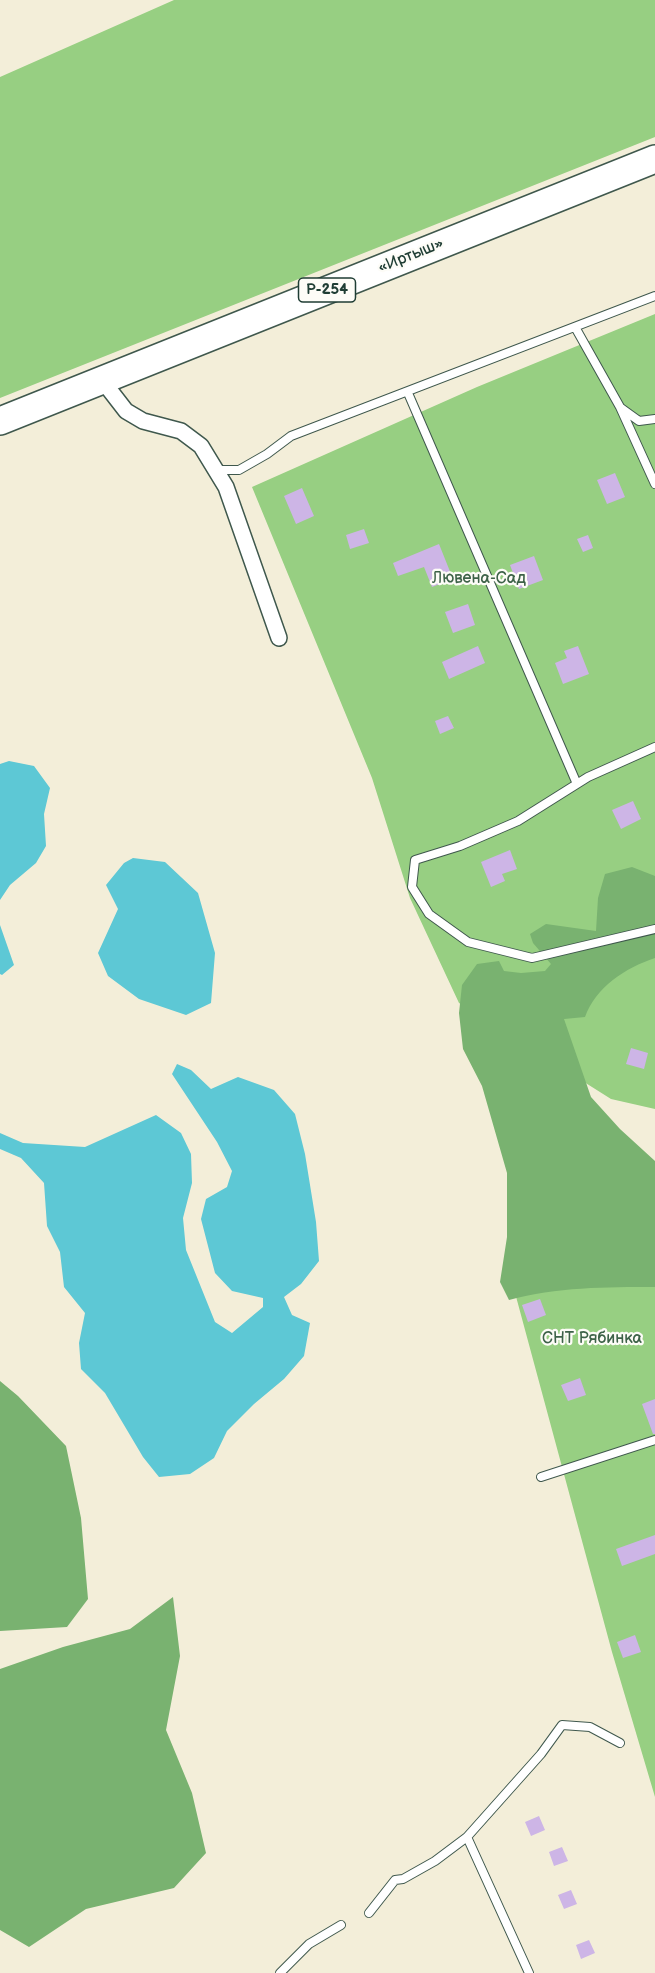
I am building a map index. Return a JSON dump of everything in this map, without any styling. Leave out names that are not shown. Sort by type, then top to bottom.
[{"type":"highway","name":"«Иртыш»","points":[[0,421],[655,159]]},
{"type":"street","points":[[102,380],[126,411],[143,421],[181,431],[201,446],[226,488],[279,638]]},
{"type":"lane","points":[[217,470],[239,470],[267,454],[291,436],[408,393],[655,296]]},
{"type":"lane","points":[[575,327],[620,407],[655,484]]},
{"type":"lane","points":[[408,393],[577,784]]},
{"type":"lane","points":[[620,407],[639,421],[655,419]]},
{"type":"lane","points":[[655,747],[588,777],[518,821],[460,846],[415,860],[412,887],[429,914],[468,942],[532,958],[655,929]]},
{"type":"lane","points":[[541,1478],[655,1440]]},
{"type":"lane","points":[[369,1913],[395,1880],[403,1879],[435,1861],[467,1838],[541,1754],[562,1725],[590,1727],[620,1743]]},
{"type":"lane","points":[[467,1838],[529,1973]]},
{"type":"lane","points":[[280,1973],[309,1944],[341,1925]]},
{"type":"green space","points":[[174,0],[655,0],[655,137],[0,398],[0,77]]},
{"type":"green space","name":"Лювена-Сад","points":[[655,314],[655,1109],[611,1099],[459,1003],[410,898],[372,778],[252,487],[477,387]]},
{"type":"green space","points":[[632,867],[655,876],[655,958],[633,967],[613,980],[596,997],[585,1017],[564,1019],[591,1097],[620,1129],[655,1161],[655,1287],[563,1290],[509,1300],[500,1282],[507,1237],[507,1173],[482,1086],[463,1049],[459,1013],[462,985],[477,964],[499,961],[504,971],[521,973],[545,971],[551,964],[533,943],[530,934],[546,924],[596,931],[598,898],[605,874]]},
{"type":"green space","name":"СНТ Рябинка","points":[[655,1275],[655,1797],[612,1652],[511,1278]]},
{"type":"green space","points":[[0,1381],[18,1396],[66,1446],[81,1518],[88,1599],[67,1627],[0,1631]]},
{"type":"green space","points":[[173,1597],[180,1656],[166,1730],[192,1793],[206,1853],[174,1888],[86,1909],[29,1947],[0,1930],[0,1669],[63,1647],[130,1629]]},
{"type":"water","points":[[9,761],[34,766],[50,788],[44,814],[46,846],[36,863],[10,885],[0,900],[0,764]]},
{"type":"water","points":[[133,858],[165,862],[198,893],[215,953],[211,1003],[186,1015],[139,999],[108,976],[98,953],[118,909],[106,885],[124,863]]},
{"type":"water","points":[[0,925],[14,965],[2,975],[0,974]]},
{"type":"water","points":[[177,1064],[191,1070],[211,1089],[238,1077],[274,1090],[295,1114],[305,1154],[316,1222],[319,1261],[301,1284],[284,1297],[292,1315],[310,1323],[304,1356],[284,1379],[227,1431],[214,1458],[190,1474],[159,1477],[143,1457],[105,1393],[81,1369],[79,1343],[85,1313],[64,1287],[60,1252],[47,1226],[44,1183],[21,1158],[0,1149],[0,1133],[23,1143],[85,1147],[156,1115],[181,1133],[191,1154],[192,1183],[183,1218],[186,1250],[215,1322],[232,1333],[263,1307],[263,1298],[232,1291],[215,1273],[201,1219],[206,1199],[227,1187],[232,1171],[217,1142],[172,1074]]},
{"type":"building","points":[[615,473],[625,497],[607,504],[597,480]]},
{"type":"building","points":[[302,488],[314,516],[296,524],[284,496]]},
{"type":"building","points":[[364,529],[369,543],[350,549],[346,535]]},
{"type":"building","points":[[588,535],[593,548],[583,552],[577,539]]},
{"type":"building","points":[[439,544],[453,579],[432,587],[424,567],[398,576],[393,563]]},
{"type":"building","points":[[534,556],[543,580],[519,589],[510,565]]},
{"type":"building","points":[[468,604],[475,625],[453,633],[445,612]]},
{"type":"building","points":[[478,646],[485,663],[449,679],[442,662]]},
{"type":"building","points":[[578,646],[589,674],[563,684],[555,663],[567,658],[564,651]]},
{"type":"building","points":[[448,716],[454,728],[440,734],[435,721]]},
{"type":"building","points":[[633,801],[641,819],[621,829],[612,810]]},
{"type":"building","points":[[510,850],[517,869],[502,874],[505,881],[491,887],[481,862]]},
{"type":"building","points":[[631,1048],[648,1053],[644,1069],[626,1064]]},
{"type":"building","points":[[540,1299],[546,1315],[528,1322],[522,1305]]},
{"type":"building","points":[[580,1378],[586,1395],[568,1401],[561,1385]]},
{"type":"building","points":[[655,1399],[655,1434],[653,1434],[642,1404]]},
{"type":"building","points":[[655,1535],[655,1554],[622,1566],[616,1549]]},
{"type":"building","points":[[635,1635],[641,1652],[623,1658],[617,1642]]},
{"type":"building","points":[[539,1816],[545,1830],[531,1836],[525,1822]]},
{"type":"building","points":[[562,1847],[568,1861],[554,1866],[549,1852]]},
{"type":"building","points":[[571,1890],[577,1904],[564,1909],[558,1895]]},
{"type":"building","points":[[589,1940],[595,1953],[581,1959],[576,1945]]}]
